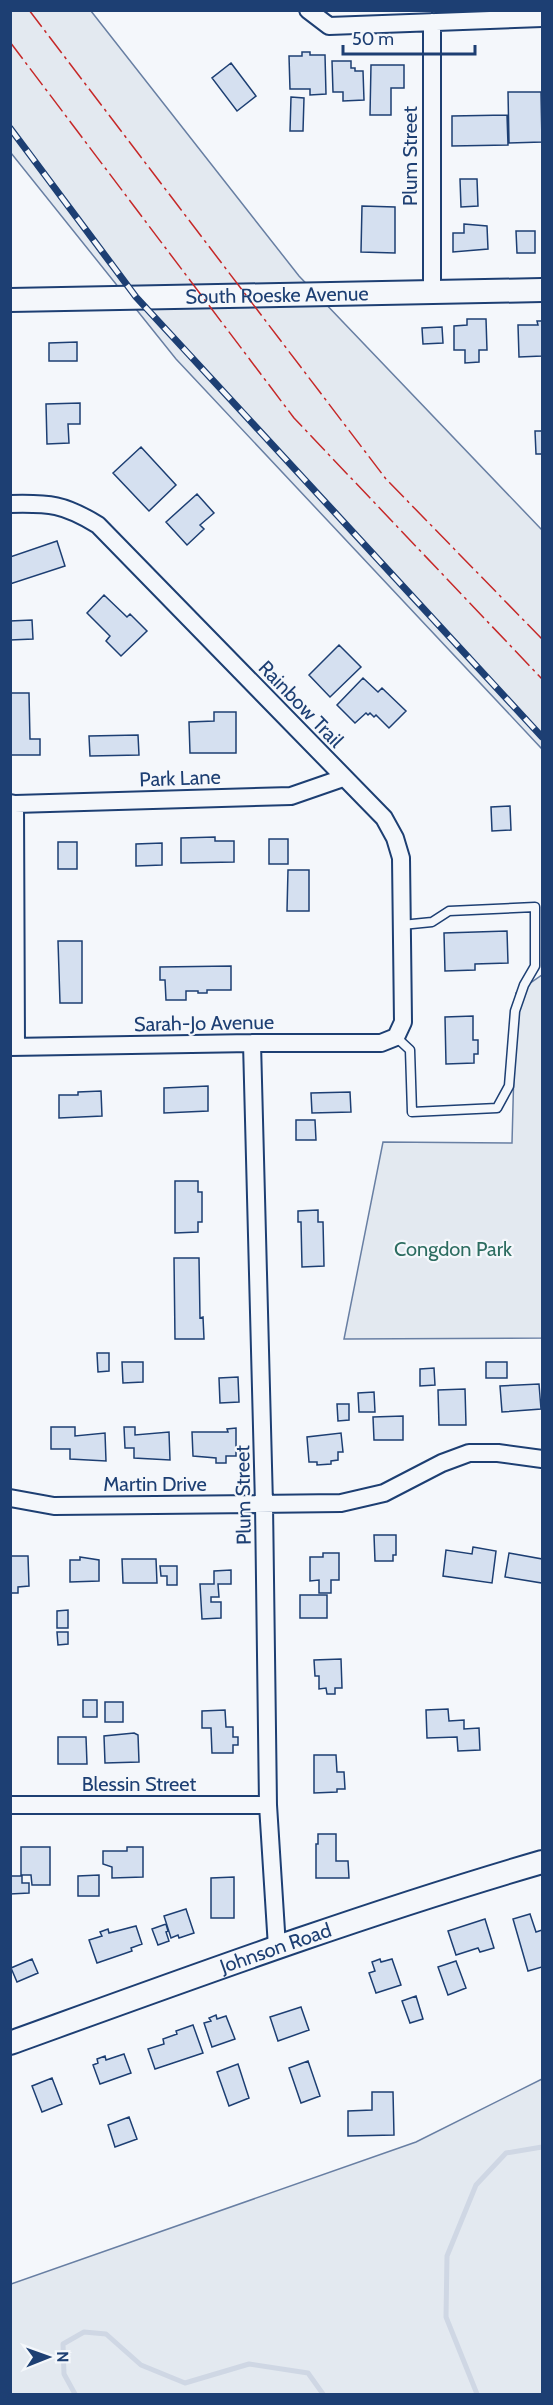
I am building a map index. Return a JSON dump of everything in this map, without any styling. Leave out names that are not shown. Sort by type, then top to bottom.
[{"type":"main road","name":"South Roeske Avenue","points":[[10,300],[543,290]]},
{"type":"main road","name":"Johnson Road","points":[[10,2043],[277,1947],[472,1882],[543,1862]]},
{"type":"street","points":[[308,10],[329,27],[543,18]]},
{"type":"street","name":"Plum Street","points":[[432,22],[432,291]]},
{"type":"street","name":"Rainbow Trail","points":[[10,504],[47,503],[75,511],[98,525],[384,818],[395,838],[401,858],[403,1022],[396,1036]]},
{"type":"street","name":"Park Lane","points":[[13,804],[291,796],[343,778]]},
{"type":"street","points":[[13,804],[13,1047]]},
{"type":"street","name":"Sarah-Jo Avenue","points":[[13,1047],[381,1043],[396,1036]]},
{"type":"street","name":"Plum Street","points":[[252,1043],[264,1504],[268,1806],[277,1947]]},
{"type":"street","name":"Martin Drive","points":[[10,1498],[54,1506],[342,1503],[384,1493],[442,1463],[470,1453],[498,1453],[543,1459]]},
{"type":"street","name":"Blessin Street","points":[[10,1805],[268,1806]]},
{"type":"lane","points":[[396,1036],[410,1050],[412,1112],[497,1108],[508,1086],[515,1011],[524,985],[535,966],[535,907],[448,911],[432,922],[402,924]]},
{"type":"green space","points":[[10,11],[91,11],[299,276],[542,530],[542,749],[176,359],[11,153]]},
{"type":"green space","name":"Congdon Park","points":[[542,975],[542,1338],[344,1339],[383,1142],[512,1143],[516,993]]},
{"type":"green space","points":[[542,2079],[542,2394],[11,2394],[11,2284],[416,2142]]},
{"type":"building","points":[[302,52],[310,52],[310,55],[325,55],[326,94],[310,95],[310,89],[290,89],[289,56],[302,56]]},
{"type":"building","points":[[332,61],[351,61],[351,68],[355,68],[355,71],[363,71],[364,100],[343,101],[343,92],[333,92]]},
{"type":"building","points":[[231,63],[256,96],[237,111],[212,78]]},
{"type":"building","points":[[371,65],[404,65],[404,88],[391,88],[391,115],[370,115]]},
{"type":"building","points":[[508,92],[541,92],[542,142],[509,143]]},
{"type":"building","points":[[291,97],[304,98],[303,131],[290,131]]},
{"type":"building","points":[[507,115],[508,145],[452,146],[452,116]]},
{"type":"building","points":[[460,179],[477,179],[478,206],[461,207]]},
{"type":"building","points":[[362,206],[395,207],[395,253],[361,252]]},
{"type":"building","points":[[464,224],[487,226],[488,249],[453,252],[453,233],[464,233]]},
{"type":"building","points":[[516,231],[535,231],[535,253],[517,253]]},
{"type":"building","points":[[467,319],[486,319],[487,350],[479,350],[479,362],[465,363],[465,350],[454,350],[454,326],[467,325]]},
{"type":"building","points":[[537,321],[542,321],[542,356],[519,357],[518,325],[538,325]]},
{"type":"building","points":[[442,327],[443,343],[423,344],[422,328]]},
{"type":"building","points":[[77,342],[77,361],[49,361],[49,343]]},
{"type":"building","points":[[80,403],[80,424],[68,424],[69,443],[47,444],[46,404]]},
{"type":"building","points":[[535,431],[542,431],[542,454],[536,454]]},
{"type":"building","points":[[141,447],[176,485],[149,511],[113,473]]},
{"type":"building","points":[[197,494],[214,513],[200,525],[204,529],[187,545],[166,522]]},
{"type":"building","points":[[57,541],[65,566],[10,584],[10,557]]},
{"type":"building","points":[[104,595],[127,617],[130,614],[147,631],[121,656],[106,641],[110,636],[87,613]]},
{"type":"building","points":[[32,620],[33,639],[10,640],[10,621]]},
{"type":"building","points":[[339,645],[361,667],[330,697],[309,675]]},
{"type":"building","points":[[363,678],[378,692],[382,688],[406,711],[389,728],[376,715],[374,717],[370,713],[368,715],[366,713],[355,723],[337,705]]},
{"type":"building","points":[[10,693],[29,693],[30,739],[40,739],[40,755],[10,755]]},
{"type":"building","points":[[214,712],[236,712],[236,753],[190,753],[189,722],[214,721]]},
{"type":"building","points":[[138,735],[139,755],[90,756],[89,736]]},
{"type":"building","points":[[510,806],[511,830],[492,831],[491,807]]},
{"type":"building","points":[[215,837],[215,841],[234,841],[234,862],[181,863],[181,838]]},
{"type":"building","points":[[269,839],[288,839],[288,864],[269,864]]},
{"type":"building","points":[[58,842],[77,842],[77,869],[58,869]]},
{"type":"building","points":[[162,843],[162,865],[136,866],[136,844]]},
{"type":"building","points":[[288,870],[309,870],[309,911],[287,911]]},
{"type":"building","points":[[507,931],[508,963],[475,964],[475,970],[445,971],[444,933]]},
{"type":"building","points":[[58,941],[82,941],[82,1003],[60,1003]]},
{"type":"building","points":[[231,966],[231,990],[207,990],[207,993],[186,991],[186,1000],[166,1000],[165,980],[160,980],[160,967]]},
{"type":"building","points":[[473,1016],[473,1040],[478,1040],[478,1054],[474,1054],[474,1063],[446,1064],[445,1017]]},
{"type":"building","points":[[208,1086],[208,1111],[164,1113],[164,1088]]},
{"type":"building","points":[[101,1091],[102,1116],[59,1118],[59,1095],[78,1095],[78,1092]]},
{"type":"building","points":[[350,1092],[351,1112],[312,1113],[311,1093]]},
{"type":"building","points":[[296,1120],[315,1120],[316,1140],[296,1140]]},
{"type":"building","points":[[175,1181],[198,1181],[198,1192],[202,1192],[202,1222],[198,1222],[198,1232],[175,1233]]},
{"type":"building","points":[[318,1210],[318,1222],[323,1222],[324,1266],[302,1267],[301,1222],[298,1222],[298,1211]]},
{"type":"building","points":[[174,1258],[199,1258],[200,1318],[203,1317],[204,1339],[175,1339]]},
{"type":"building","points":[[97,1353],[109,1353],[109,1371],[98,1372]]},
{"type":"building","points":[[122,1362],[143,1362],[143,1382],[123,1383]]},
{"type":"building","points":[[486,1362],[507,1362],[507,1378],[486,1378]]},
{"type":"building","points":[[434,1368],[435,1385],[420,1386],[420,1369]]},
{"type":"building","points":[[238,1377],[239,1402],[220,1403],[219,1378]]},
{"type":"building","points":[[539,1384],[541,1409],[502,1412],[500,1386]]},
{"type":"building","points":[[465,1389],[466,1425],[439,1425],[438,1390]]},
{"type":"building","points":[[374,1392],[375,1412],[359,1412],[358,1393]]},
{"type":"building","points":[[337,1404],[349,1404],[349,1420],[338,1421]]},
{"type":"building","points":[[403,1416],[403,1440],[374,1440],[373,1417]]},
{"type":"building","points":[[51,1427],[75,1427],[75,1436],[105,1433],[106,1461],[70,1459],[70,1449],[51,1449]]},
{"type":"building","points":[[124,1427],[135,1427],[135,1435],[169,1432],[170,1460],[134,1458],[134,1448],[125,1448]]},
{"type":"building","points":[[236,1428],[236,1456],[226,1456],[226,1463],[216,1463],[216,1458],[193,1456],[192,1432],[228,1432],[227,1429]]},
{"type":"building","points":[[341,1433],[343,1452],[338,1452],[338,1460],[331,1461],[331,1464],[317,1465],[317,1462],[309,1462],[307,1437]]},
{"type":"building","points":[[374,1535],[396,1535],[396,1555],[393,1555],[393,1561],[375,1561]]},
{"type":"building","points":[[473,1547],[496,1551],[492,1583],[443,1576],[446,1550],[472,1554]]},
{"type":"building","points":[[323,1553],[339,1553],[339,1580],[331,1580],[331,1593],[319,1593],[319,1580],[310,1581],[310,1557],[323,1557]]},
{"type":"building","points":[[509,1553],[542,1559],[542,1583],[505,1577]]},
{"type":"building","points":[[10,1556],[28,1556],[29,1586],[18,1587],[18,1593],[10,1593]]},
{"type":"building","points":[[80,1557],[99,1560],[99,1581],[70,1582],[70,1560],[80,1560]]},
{"type":"building","points":[[122,1559],[156,1559],[157,1583],[123,1583]]},
{"type":"building","points":[[160,1566],[177,1566],[177,1585],[167,1585],[167,1576],[161,1576]]},
{"type":"building","points":[[231,1570],[231,1584],[218,1584],[219,1597],[211,1597],[211,1602],[221,1602],[221,1618],[202,1619],[200,1584],[214,1584],[214,1571]]},
{"type":"building","points":[[300,1595],[327,1595],[327,1618],[300,1618]]},
{"type":"building","points":[[68,1610],[68,1628],[57,1628],[57,1611]]},
{"type":"building","points":[[57,1632],[68,1632],[68,1644],[58,1645]]},
{"type":"building","points":[[341,1659],[342,1688],[335,1688],[335,1694],[327,1694],[326,1688],[319,1689],[319,1676],[315,1676],[314,1660]]},
{"type":"building","points":[[83,1700],[97,1700],[97,1717],[83,1717]]},
{"type":"building","points":[[105,1702],[123,1702],[123,1722],[105,1722]]},
{"type":"building","points":[[448,1709],[449,1721],[464,1720],[464,1729],[479,1728],[480,1750],[458,1751],[457,1737],[427,1738],[426,1710]]},
{"type":"building","points":[[225,1710],[226,1727],[233,1727],[233,1737],[238,1737],[238,1745],[233,1745],[233,1753],[212,1753],[211,1728],[202,1728],[202,1711]]},
{"type":"building","points":[[134,1733],[138,1735],[139,1762],[105,1763],[104,1736]]},
{"type":"building","points":[[58,1737],[86,1737],[87,1764],[58,1764]]},
{"type":"building","points":[[314,1755],[336,1755],[337,1772],[344,1772],[345,1789],[337,1789],[337,1792],[314,1793]]},
{"type":"building","points":[[318,1834],[336,1834],[336,1861],[348,1861],[349,1878],[316,1878]]},
{"type":"building","points":[[21,1847],[50,1847],[50,1885],[32,1885],[31,1875],[21,1875]]},
{"type":"building","points":[[127,1847],[143,1847],[143,1877],[112,1878],[112,1867],[103,1864],[103,1851],[127,1851]]},
{"type":"building","points":[[99,1875],[99,1896],[78,1896],[78,1876]]},
{"type":"building","points":[[10,1876],[22,1876],[22,1883],[29,1883],[29,1893],[10,1894]]},
{"type":"building","points":[[234,1877],[234,1918],[211,1918],[211,1878]]},
{"type":"building","points":[[186,1909],[194,1933],[171,1938],[164,1916]]},
{"type":"building","points":[[530,1914],[536,1932],[542,1930],[542,1967],[528,1971],[513,1919]]},
{"type":"building","points":[[485,1919],[494,1948],[480,1952],[478,1948],[456,1955],[448,1931]]},
{"type":"building","points":[[166,1924],[169,1941],[158,1945],[152,1929]]},
{"type":"building","points":[[136,1926],[142,1944],[131,1948],[132,1951],[97,1963],[89,1940],[102,1936],[100,1932],[108,1929],[109,1933]]},
{"type":"building","points":[[32,1959],[38,1973],[17,1982],[11,1968]]},
{"type":"building","points":[[380,1959],[381,1962],[392,1959],[401,1985],[376,1993],[369,1973],[375,1971],[372,1962]]},
{"type":"building","points":[[456,1961],[466,1988],[448,1995],[438,1967]]},
{"type":"building","points":[[416,1996],[423,2019],[410,2023],[402,2001]]},
{"type":"building","points":[[301,2007],[309,2030],[278,2041],[270,2017]]},
{"type":"building","points":[[216,2015],[217,2019],[226,2016],[235,2039],[212,2047],[204,2023],[211,2021],[209,2018]]},
{"type":"building","points":[[193,2025],[203,2053],[155,2069],[148,2049],[164,2044],[163,2039]]},
{"type":"building","points":[[124,2054],[131,2073],[100,2084],[93,2065],[98,2063],[97,2059],[105,2056],[106,2060]]},
{"type":"building","points":[[308,2061],[320,2096],[301,2103],[289,2068]]},
{"type":"building","points":[[238,2064],[249,2098],[229,2106],[217,2072]]},
{"type":"building","points":[[52,2078],[62,2104],[42,2112],[32,2086]]},
{"type":"building","points":[[372,2092],[393,2092],[394,2135],[348,2136],[348,2111],[372,2110]]},
{"type":"building","points":[[129,2117],[137,2139],[115,2147],[108,2125]]},
{"type":"waterway","points":[[477,2394],[446,2317],[447,2256],[476,2185],[506,2153],[542,2147]]},
{"type":"waterway","points":[[75,2394],[64,2374],[63,2344],[84,2332],[106,2334],[141,2365],[185,2383],[249,2364],[308,2373],[323,2394]]},
{"type":"railway","points":[[10,128],[136,297],[542,737]]},
{"type":"power","points":[[29,10],[386,479],[542,639]]},
{"type":"power","points":[[10,42],[294,418],[542,679]]}]
